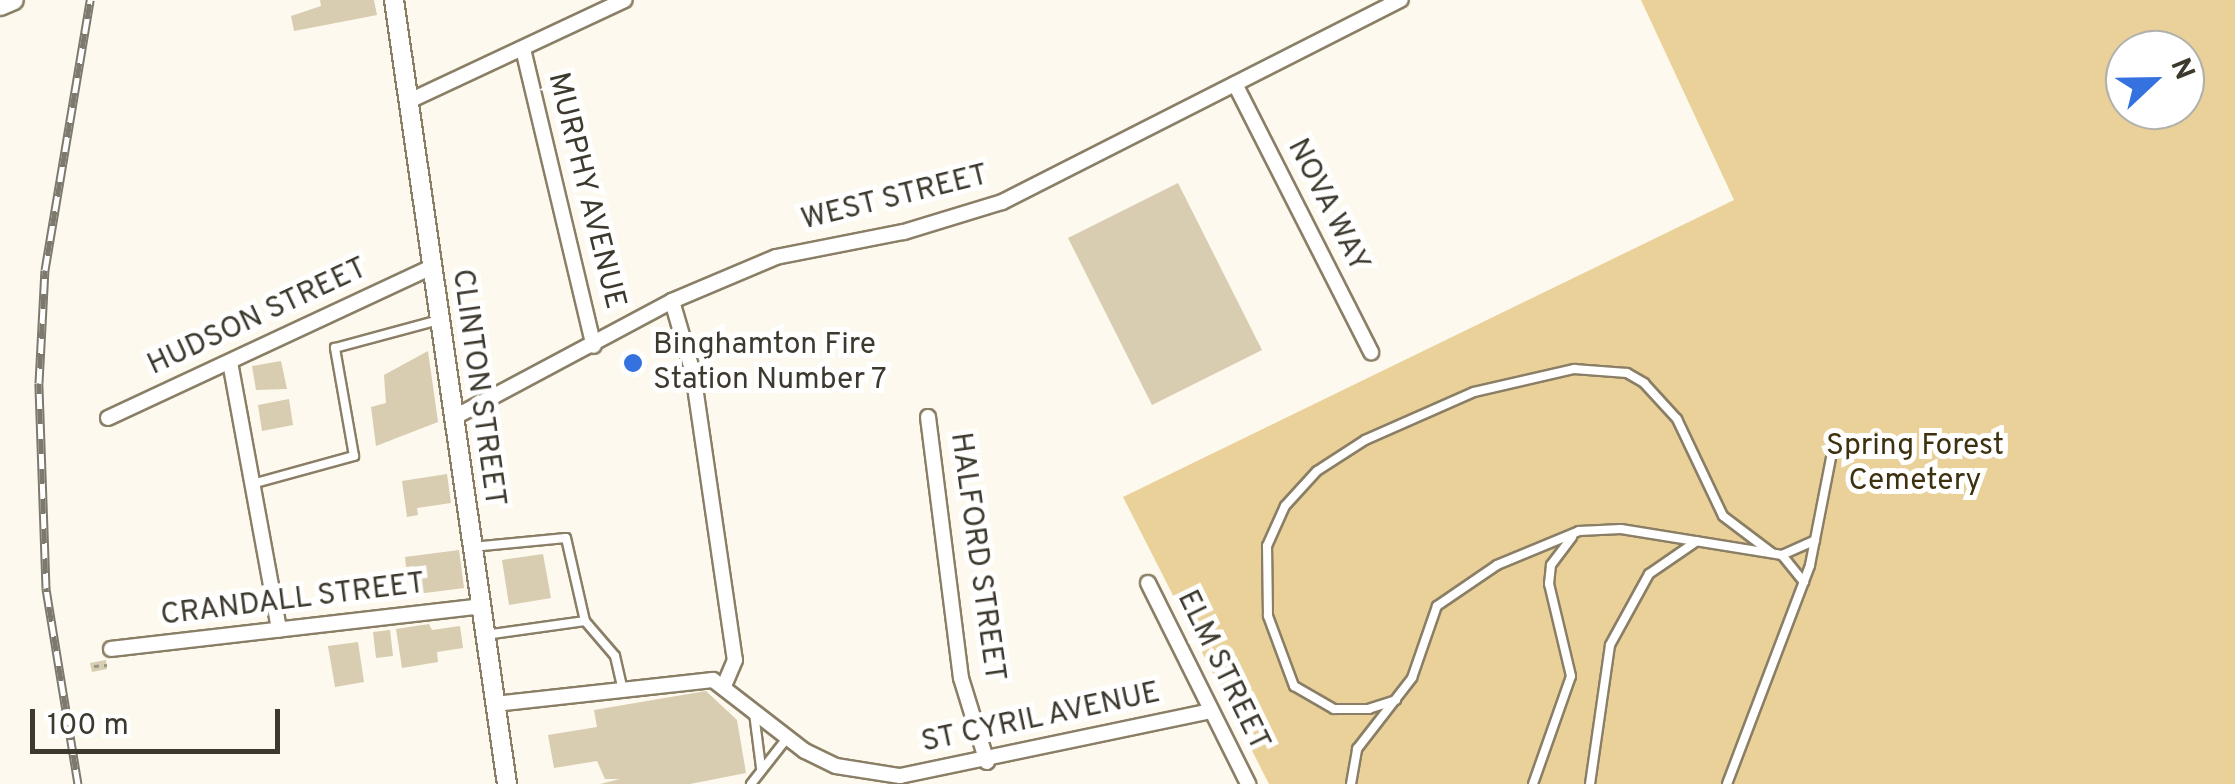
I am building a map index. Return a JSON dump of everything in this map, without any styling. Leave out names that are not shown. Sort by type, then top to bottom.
[{"type":"street","points":[[0,6],[14,0]]},
{"type":"street","name":"CLINTON STREET","points":[[394,0],[506,784]]},
{"type":"street","points":[[408,101],[625,0]]},
{"type":"street","name":"WEST STREET","points":[[453,418],[672,302],[776,257],[904,232],[1002,202],[1401,0]]},
{"type":"street","name":"MURPHY AVENUE","points":[[523,49],[594,346]]},
{"type":"street","name":"NOVA WAY","points":[[1235,84],[1371,352]]},
{"type":"street","name":"HUDSON STREET","points":[[108,418],[432,267]]},
{"type":"street","points":[[495,704],[688,678],[725,683],[735,660],[692,374],[672,302]]},
{"type":"street","points":[[230,362],[280,630]]},
{"type":"street","name":"HALFORD STREET","points":[[928,418],[961,678],[987,762]]},
{"type":"street","name":"ELM STREET","points":[[1148,583],[1248,784]]},
{"type":"street","name":"CRANDALL STREET","points":[[111,649],[481,606]]},
{"type":"street","name":"ST CYRIL AVENUE","points":[[725,683],[788,737],[836,766],[900,776],[936,778],[987,762],[1210,711]]},
{"type":"lane","points":[[252,484],[354,456],[335,348],[439,320]]},
{"type":"lane","points":[[1396,700],[1369,709],[1334,709],[1294,686],[1268,616],[1267,546],[1285,506],[1318,470],[1365,440],[1474,392],[1528,374],[1574,369],[1627,373],[1644,382],[1677,419],[1723,516],[1772,553]]},
{"type":"lane","points":[[1727,784],[1804,582],[1833,448]]},
{"type":"lane","points":[[1352,784],[1358,749],[1412,678],[1432,616],[1448,594],[1496,565],[1580,531],[1653,531],[1782,554],[1815,540]]},
{"type":"lane","points":[[1533,784],[1570,676],[1549,584],[1551,565],[1580,531]]},
{"type":"lane","points":[[472,547],[566,538],[585,621],[614,656],[622,687]]},
{"type":"lane","points":[[1590,784],[1610,645],[1649,574],[1697,540]]},
{"type":"lane","points":[[1782,554],[1804,582]]},
{"type":"lane","points":[[485,635],[585,621]]},
{"type":"lane","points":[[754,707],[761,768]]},
{"type":"lane","points":[[751,784],[788,737]]},
{"type":"path","points":[[94,666],[106,665]]},
{"type":"green space","name":"Spring Forest Cemetery","points":[[1641,0],[2235,0],[2235,784],[1269,784],[1123,497],[1734,200]]},
{"type":"building","points":[[320,0],[374,0],[377,15],[294,31],[291,16],[321,6]]},
{"type":"building","points":[[1178,183],[1262,350],[1152,405],[1068,238]]},
{"type":"building","points":[[428,351],[438,422],[376,446],[371,407],[386,403],[384,375]]},
{"type":"building","points":[[281,361],[287,389],[256,390],[252,366]]},
{"type":"building","points":[[289,399],[293,425],[262,431],[258,405]]},
{"type":"building","points":[[447,474],[451,503],[417,508],[418,515],[407,517],[402,481]]},
{"type":"building","points":[[459,550],[464,588],[417,594],[414,566],[406,567],[405,557]]},
{"type":"building","points":[[543,554],[551,598],[509,605],[502,560]]},
{"type":"building","points":[[429,624],[432,630],[460,626],[463,648],[437,652],[438,662],[402,668],[396,629]]},
{"type":"building","points":[[390,630],[393,656],[376,658],[373,632]]},
{"type":"building","points":[[358,642],[364,682],[335,687],[328,646]]},
{"type":"building","points":[[106,660],[107,669],[92,672],[90,663]]},
{"type":"building","points":[[706,691],[737,720],[746,773],[690,784],[600,784],[620,779],[605,779],[597,761],[554,768],[548,735],[597,727],[594,710]]},
{"type":"railway","points":[[78,784],[46,588],[39,383],[45,270],[90,0]]},
{"type":"place","name":"Binghamton Fire Station Number 7","points":[[633,363]]}]
